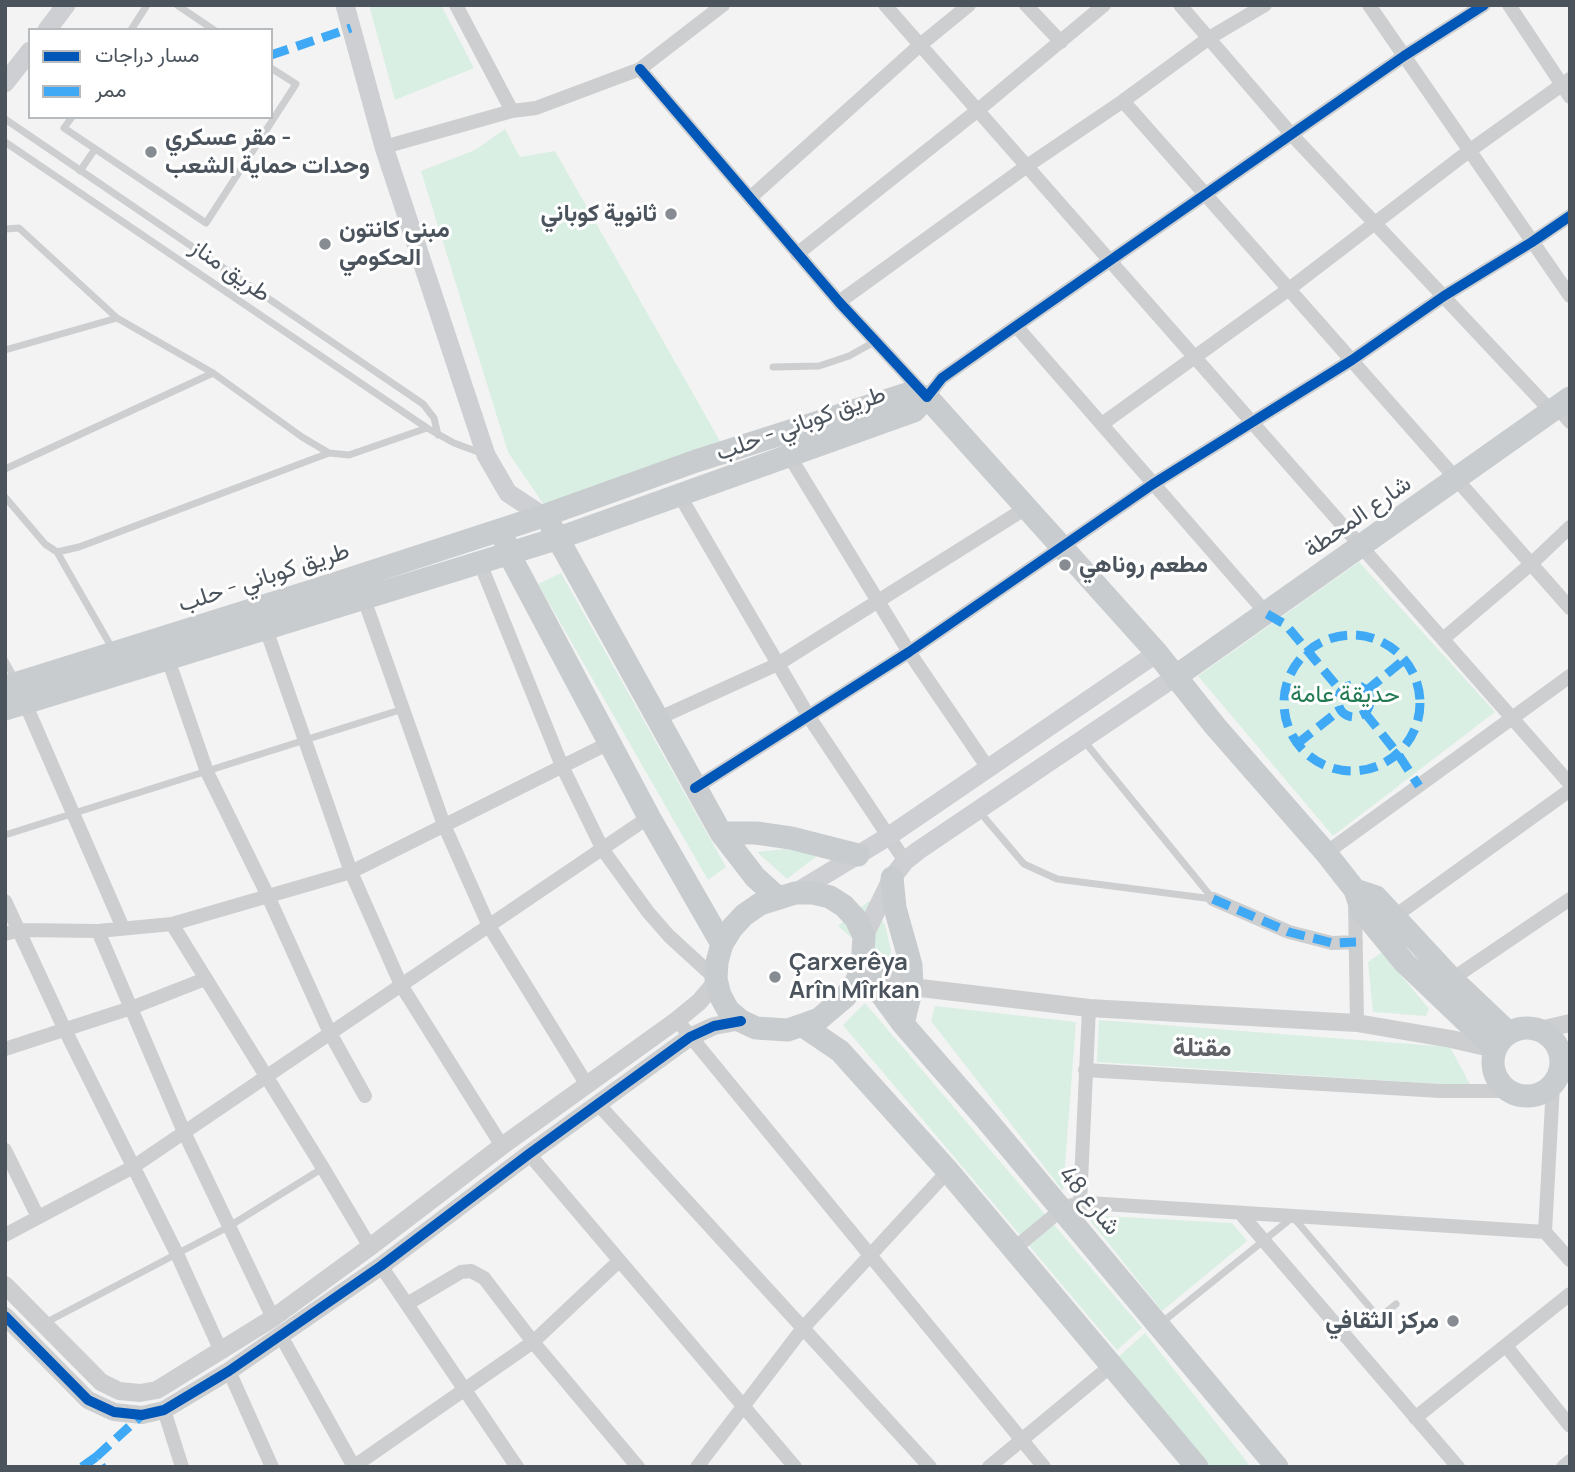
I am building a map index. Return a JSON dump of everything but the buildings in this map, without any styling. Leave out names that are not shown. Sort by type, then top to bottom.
[{"type":"main road","points":[[49,28],[66,5]]},
{"type":"main road","points":[[345,5],[384,147],[486,455],[508,493],[543,516],[559,538],[721,833],[755,877],[786,895],[813,893],[830,897],[844,906],[856,919],[864,936]]},
{"type":"main road","points":[[5,83],[28,54]]},
{"type":"main road","name":"طريق كوباني - حلب","points":[[13,695],[115,652],[543,516],[696,461],[907,394],[927,397]]},
{"type":"main road","points":[[927,397],[1157,653],[1326,853],[1355,890],[1362,911],[1404,962],[1502,1041]]},
{"type":"main road","name":"طريق كوباني - حلب","points":[[13,695],[168,659],[559,538],[914,411],[927,397]]},
{"type":"main road","name":"شارع المحطة","points":[[1175,677],[1456,479],[1562,409]]},
{"type":"main road","points":[[508,493],[502,529],[509,554],[649,817],[722,944]]},
{"type":"main road","points":[[1157,653],[889,836],[786,895],[760,904],[744,915],[722,944],[717,962],[716,980],[728,1010],[741,1021],[772,1031],[803,1026],[833,1009],[855,984],[862,968],[864,936],[899,870],[977,810],[1175,677]]},
{"type":"main road","points":[[721,833],[756,833],[791,838],[858,855]]},
{"type":"main road","points":[[899,870],[895,908],[911,965],[912,987],[903,1024]]},
{"type":"main road","points":[[1355,890],[1376,897],[1395,916],[1452,979],[1502,1041]]},
{"type":"main road","name":"48 شارع","points":[[862,968],[903,1024],[1071,1206],[1160,1325],[1278,1467]]},
{"type":"main road","points":[[803,1026],[840,1051],[948,1171],[1196,1467]]},
{"type":"main road","points":[[1519,1028],[1540,1030],[1556,1043],[1562,1071],[1543,1092],[1520,1096],[1500,1083],[1494,1073],[1493,1061],[1502,1041],[1519,1028]]},
{"type":"street","points":[[456,5],[512,111]]},
{"type":"street","points":[[384,147],[512,111],[536,108],[640,69],[723,5]]},
{"type":"street","points":[[886,5],[1570,784]]},
{"type":"street","points":[[750,198],[920,45],[969,5]]},
{"type":"street","points":[[1026,5],[1061,42]]},
{"type":"street","points":[[797,254],[978,110],[1104,5]]},
{"type":"street","points":[[1180,5],[1293,135],[1444,296],[1562,409]]},
{"type":"street","points":[[839,302],[1027,166],[1124,102],[1209,38],[1265,5]]},
{"type":"street","points":[[1369,5],[1570,296]]},
{"type":"street","points":[[640,69],[797,254],[927,397],[942,378],[1404,56],[1484,5]]},
{"type":"street","points":[[1102,424],[1289,289],[1469,151],[1567,87],[1509,5]]},
{"type":"street","points":[[1124,102],[1570,608]]},
{"type":"street","points":[[695,788],[909,652],[1153,484],[1352,360],[1444,296],[1570,216]]},
{"type":"street","points":[[1016,326],[1267,614]]},
{"type":"street","points":[[790,457],[909,652],[988,768]]},
{"type":"street","points":[[680,496],[809,717],[889,836],[899,870]]},
{"type":"street","points":[[657,719],[778,664],[879,603],[1026,508]]},
{"type":"street","points":[[1443,639],[1570,527]]},
{"type":"street","points":[[5,1285],[101,1382],[119,1391],[141,1393],[157,1390],[273,1318],[370,1247],[502,1146],[677,1020],[699,1002],[716,980],[669,936],[648,912],[603,850],[562,766],[480,563]]},
{"type":"street","points":[[364,599],[444,825],[489,926],[587,1085]]},
{"type":"street","points":[[266,629],[351,872],[401,985],[502,1146]]},
{"type":"street","points":[[168,659],[207,772],[268,896],[330,1033],[365,1096]]},
{"type":"street","points":[[1326,853],[1570,676]]},
{"type":"street","points":[[13,695],[72,815],[123,928]]},
{"type":"street","points":[[12,932],[98,931],[172,924],[351,872],[609,743]]},
{"type":"street","points":[[1395,916],[1570,790]]},
{"type":"street","points":[[5,1236],[133,1167],[649,817]]},
{"type":"street","points":[[1355,890],[1357,1023]]},
{"type":"street","points":[[1213,899],[1289,932],[1332,943],[1356,942]]},
{"type":"street","points":[[1452,979],[1570,900]]},
{"type":"street","points":[[5,901],[12,932],[65,1030],[177,1254],[220,1351]]},
{"type":"street","points":[[172,924],[370,1247]]},
{"type":"street","points":[[98,931],[184,1132],[273,1318]]},
{"type":"street","points":[[862,968],[912,987],[1089,1008],[1357,1023],[1451,1039],[1502,1041]]},
{"type":"street","points":[[5,1049],[131,1008],[205,979]]},
{"type":"street","points":[[1071,1206],[1089,1008]]},
{"type":"street","points":[[677,1020],[1044,1467]]},
{"type":"street","points":[[5,1316],[88,1400],[114,1412],[142,1415],[164,1410],[229,1371],[381,1266],[690,1037],[714,1026],[741,1021]]},
{"type":"street","points":[[1540,1030],[1570,1023]]},
{"type":"street","points":[[1085,1070],[1441,1091],[1509,1091]]},
{"type":"street","points":[[1545,1232],[1562,1071]]},
{"type":"street","points":[[598,1104],[930,1467]]},
{"type":"street","points":[[5,1150],[38,1217]]},
{"type":"street","points":[[529,1154],[795,1467]]},
{"type":"street","points":[[697,1467],[803,1328],[948,1171]]},
{"type":"street","points":[[1014,1249],[1071,1206],[1545,1232],[1570,1261]]},
{"type":"street","points":[[1241,1214],[1458,1467]]},
{"type":"street","points":[[281,1336],[353,1467],[533,1342],[618,1261]]},
{"type":"street","points":[[381,1266],[517,1467]]},
{"type":"street","points":[[407,1304],[461,1272],[471,1271],[484,1278],[533,1342],[638,1467]]},
{"type":"street","points":[[1415,1418],[1570,1294]]},
{"type":"street","points":[[1506,1346],[1570,1426]]},
{"type":"street","points":[[989,1467],[1112,1365]]},
{"type":"street","points":[[229,1371],[272,1467]]},
{"type":"street","points":[[141,1393],[142,1415]]},
{"type":"street","points":[[164,1410],[182,1467]]},
{"type":"street","points":[[1563,1467],[1570,1461]]},
{"type":"lane","points":[[132,28],[147,5]]},
{"type":"lane","points":[[177,5],[211,28]]},
{"type":"lane","points":[[71,119],[64,128],[206,223],[296,84],[273,69]]},
{"type":"lane","name":"طريق مناز","points":[[5,119],[424,404],[434,418],[438,435]]},
{"type":"lane","name":"طريق مناز","points":[[5,142],[427,428],[486,455]]},
{"type":"lane","points":[[80,171],[95,149]]},
{"type":"lane","points":[[105,209],[116,194]]},
{"type":"lane","points":[[5,229],[19,228],[117,317],[214,373],[302,437],[329,453],[349,455],[427,428]]},
{"type":"lane","points":[[5,350],[117,317]]},
{"type":"lane","points":[[313,350],[324,335]]},
{"type":"lane","points":[[773,367],[819,366],[849,356],[877,341]]},
{"type":"lane","points":[[5,469],[214,373]]},
{"type":"lane","points":[[57,552],[91,542],[329,453]]},
{"type":"lane","points":[[5,497],[45,544],[57,552],[115,652]]},
{"type":"lane","points":[[5,661],[13,695]]},
{"type":"lane","points":[[5,835],[403,709]]},
{"type":"lane","points":[[1083,740],[1213,899]]},
{"type":"lane","points":[[977,810],[1024,864],[1057,879],[1213,899]]},
{"type":"lane","points":[[43,1324],[229,1227],[323,1168]]},
{"type":"lane","points":[[1160,1325],[1293,1217],[1379,1318],[1396,1304]]},
{"type":"green space","points":[[369,5],[441,5],[474,68],[395,100]]},
{"type":"green space","points":[[505,129],[520,157],[555,151],[720,441],[544,505],[508,452],[421,171],[475,150]]},
{"type":"green space","name":"حديقة عامة","points":[[1359,562],[1495,712],[1333,836],[1198,676]]},
{"type":"green space","points":[[561,573],[726,867],[708,880],[538,584]]},
{"type":"green space","points":[[785,849],[818,855],[787,879],[757,852]]},
{"type":"green space","points":[[869,901],[885,925],[891,950],[889,971],[838,926]]},
{"type":"green space","points":[[1382,952],[1429,1009],[1426,1016],[1373,1012],[1368,962]]},
{"type":"green space","points":[[865,1003],[1142,1328],[1117,1350],[843,1025]]},
{"type":"green space","points":[[935,1006],[1076,1022],[1063,1191],[931,1021]]},
{"type":"green space","points":[[1099,1020],[1450,1047],[1471,1086],[1097,1062]]},
{"type":"green space","points":[[1086,1215],[1232,1223],[1247,1241],[1162,1311]]},
{"type":"green space","points":[[1145,1333],[1251,1467],[1209,1467],[1118,1357]]},
{"type":"marked path","points":[[273,54],[351,28]]},
{"type":"marked path","points":[[1267,614],[1286,625],[1341,691]]},
{"type":"marked path","points":[[1352,635],[1378,640],[1400,655],[1415,677],[1420,703],[1415,729],[1400,751],[1378,766],[1352,771],[1326,766],[1304,751],[1289,729],[1284,703],[1289,677],[1304,655],[1326,640],[1352,635]]},
{"type":"marked path","points":[[1366,691],[1405,659]]},
{"type":"marked path","points":[[1354,685],[1365,690],[1370,701],[1365,712],[1354,717],[1343,712],[1338,701],[1343,690],[1354,685]]},
{"type":"marked path","points":[[1297,744],[1341,709]]},
{"type":"marked path","points":[[1365,713],[1398,754],[1419,786]]},
{"type":"marked path","points":[[1213,899],[1289,932],[1332,943],[1356,942]]},
{"type":"marked path","points":[[96,1457],[142,1415]]},
{"type":"marked path","points":[[82,1467],[96,1457],[102,1467]]},
{"type":"cycle path","points":[[640,69],[839,302],[927,397],[942,378],[1404,56],[1484,5]]},
{"type":"cycle path","points":[[695,788],[909,652],[1153,484],[1352,360],[1444,296],[1570,216]]},
{"type":"cycle path","points":[[5,1316],[88,1400],[114,1412],[142,1415],[164,1410],[229,1371],[381,1266],[690,1037],[714,1026],[741,1021]]},
{"type":"place","name":"مقر عسكري - وحدات حماية الشعب","points":[[151,152]]},
{"type":"place","name":"ثانوية كوباني","points":[[671,214]]},
{"type":"place","name":"مبنى كانتون الحكومي","points":[[325,244]]},
{"type":"place","name":"مطعم روناهي","points":[[1065,565]]},
{"type":"place","name":"Çarxerêya Arîn Mîrkan","points":[[775,977]]},
{"type":"place","name":"مركز الثقافي","points":[[1453,1321]]},
{"type":"district","name":"مقتلة","points":[[1202,1049]]}]
